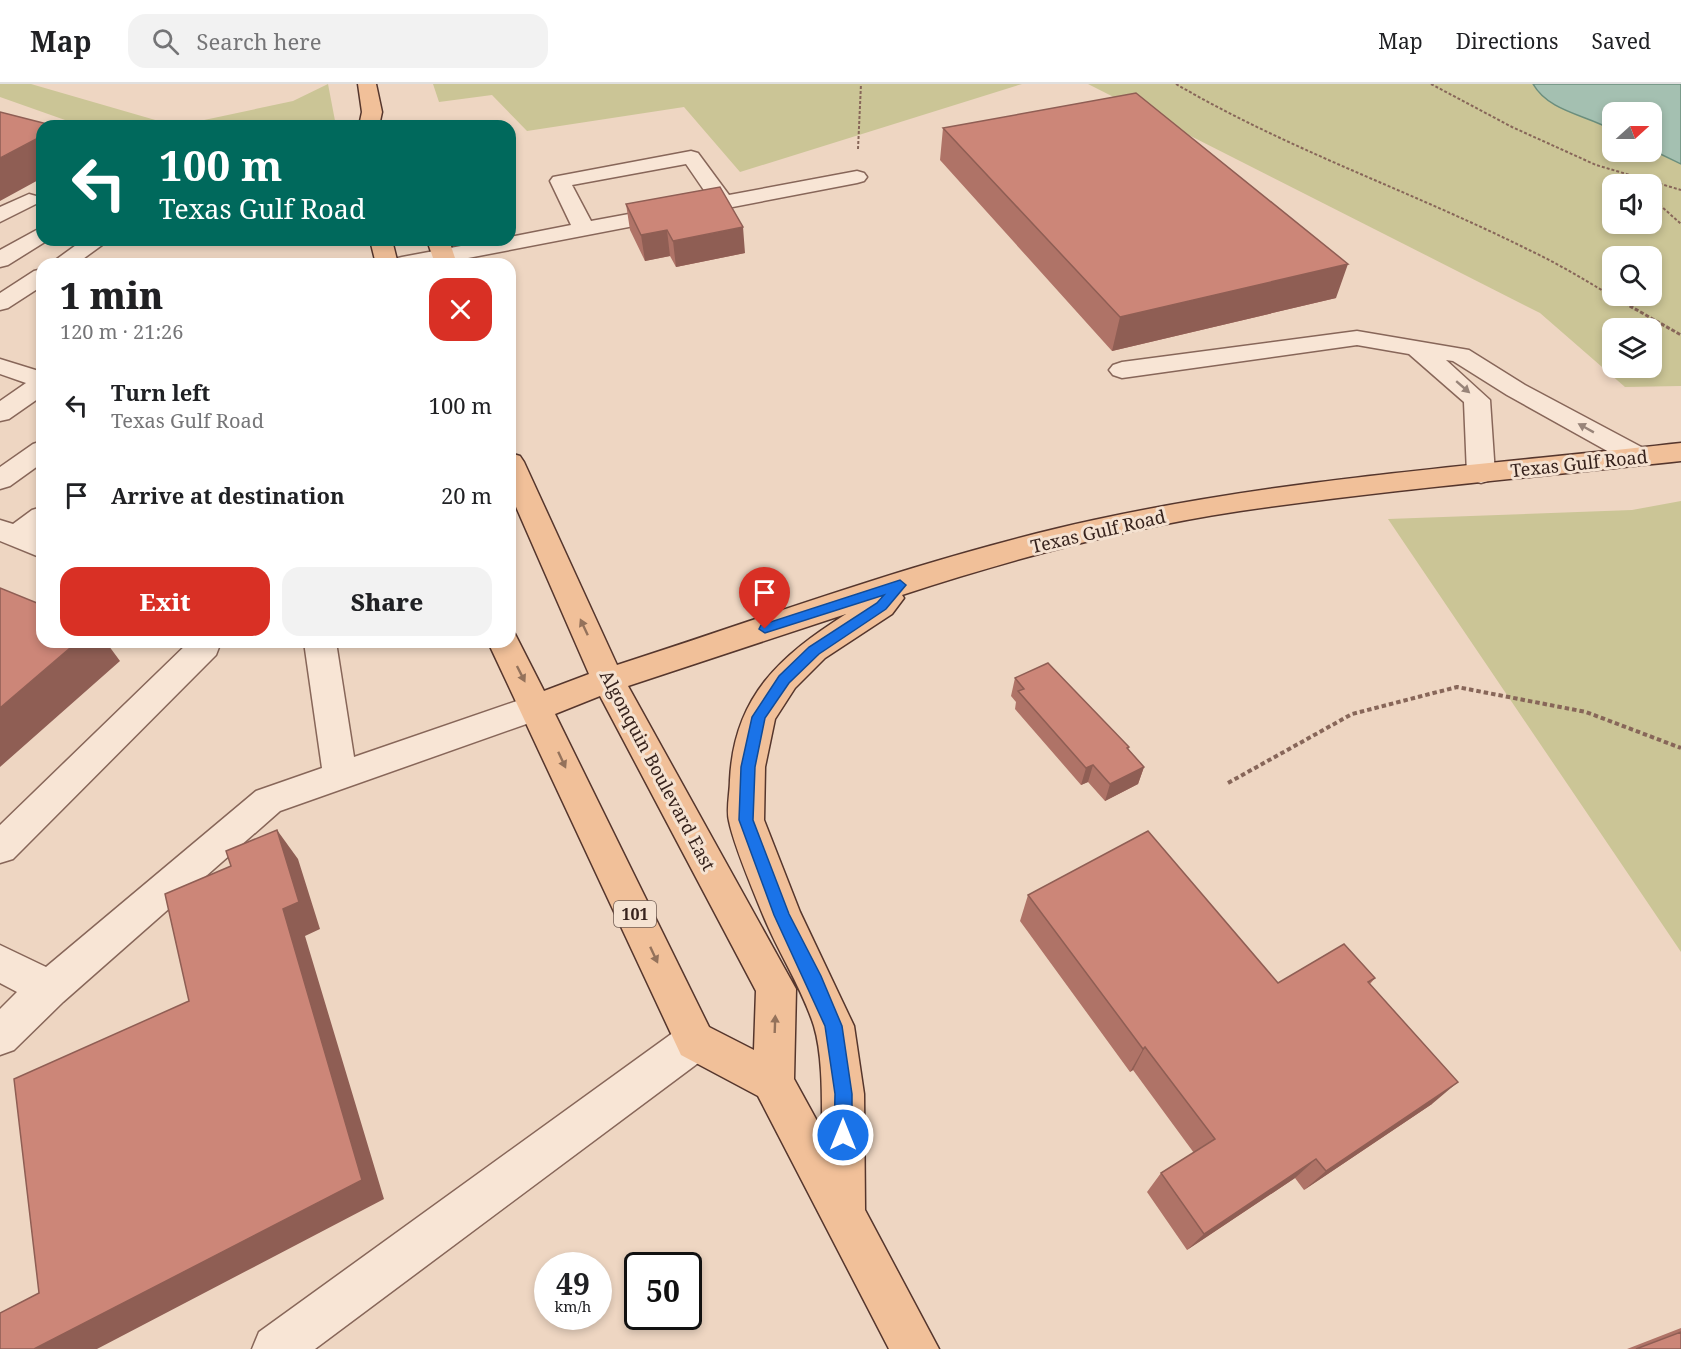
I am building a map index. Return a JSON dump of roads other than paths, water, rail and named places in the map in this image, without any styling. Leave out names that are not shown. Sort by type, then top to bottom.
[{"type":"main road","points":[[367,84],[376,120]]},
{"type":"main road","name":"Texas Gulf Road","points":[[537,707],[608,680],[964,564],[1061,538],[1239,502],[1681,452]]},
{"type":"main road","name":"Algonquin Boulevard East","points":[[516,475],[608,680],[776,989],[773,1082],[915,1349]]},
{"type":"main road","points":[[843,1215],[843,1094],[834,1026],[815,981],[782,915],[746,820],[748,767],[759,717],[784,679],[814,650],[881,606],[900,585]]},
{"type":"main road","name":"101","points":[[507,648],[695,1041]]},
{"type":"main road","points":[[695,1041],[773,1082]]},
{"type":"lane","points":[[585,229],[560,181],[691,157],[723,202]]},
{"type":"lane","points":[[516,241],[857,177]]},
{"type":"lane","points":[[0,216],[29,200]]},
{"type":"lane","points":[[0,260],[36,238]]},
{"type":"lane","points":[[70,258],[89,246]]},
{"type":"lane","points":[[424,258],[484,246]]},
{"type":"lane","points":[[0,303],[36,280]]},
{"type":"lane","points":[[1122,370],[1357,338],[1460,355],[1516,390],[1637,456]]},
{"type":"lane","points":[[1418,349],[1477,400],[1480,474]]},
{"type":"lane","points":[[0,366],[36,380]]},
{"type":"lane","points":[[0,413],[36,386]]},
{"type":"lane","points":[[0,480],[36,454]]},
{"type":"lane","points":[[8,534],[36,520]]},
{"type":"lane","points":[[8,534],[36,546]]},
{"type":"lane","points":[[0,848],[204,648]]},
{"type":"lane","points":[[321,648],[340,776]]},
{"type":"lane","points":[[0,1036],[49,988],[268,801],[537,707]]},
{"type":"lane","points":[[0,963],[49,988]]},
{"type":"lane","points":[[276,1349],[695,1041]]}]
